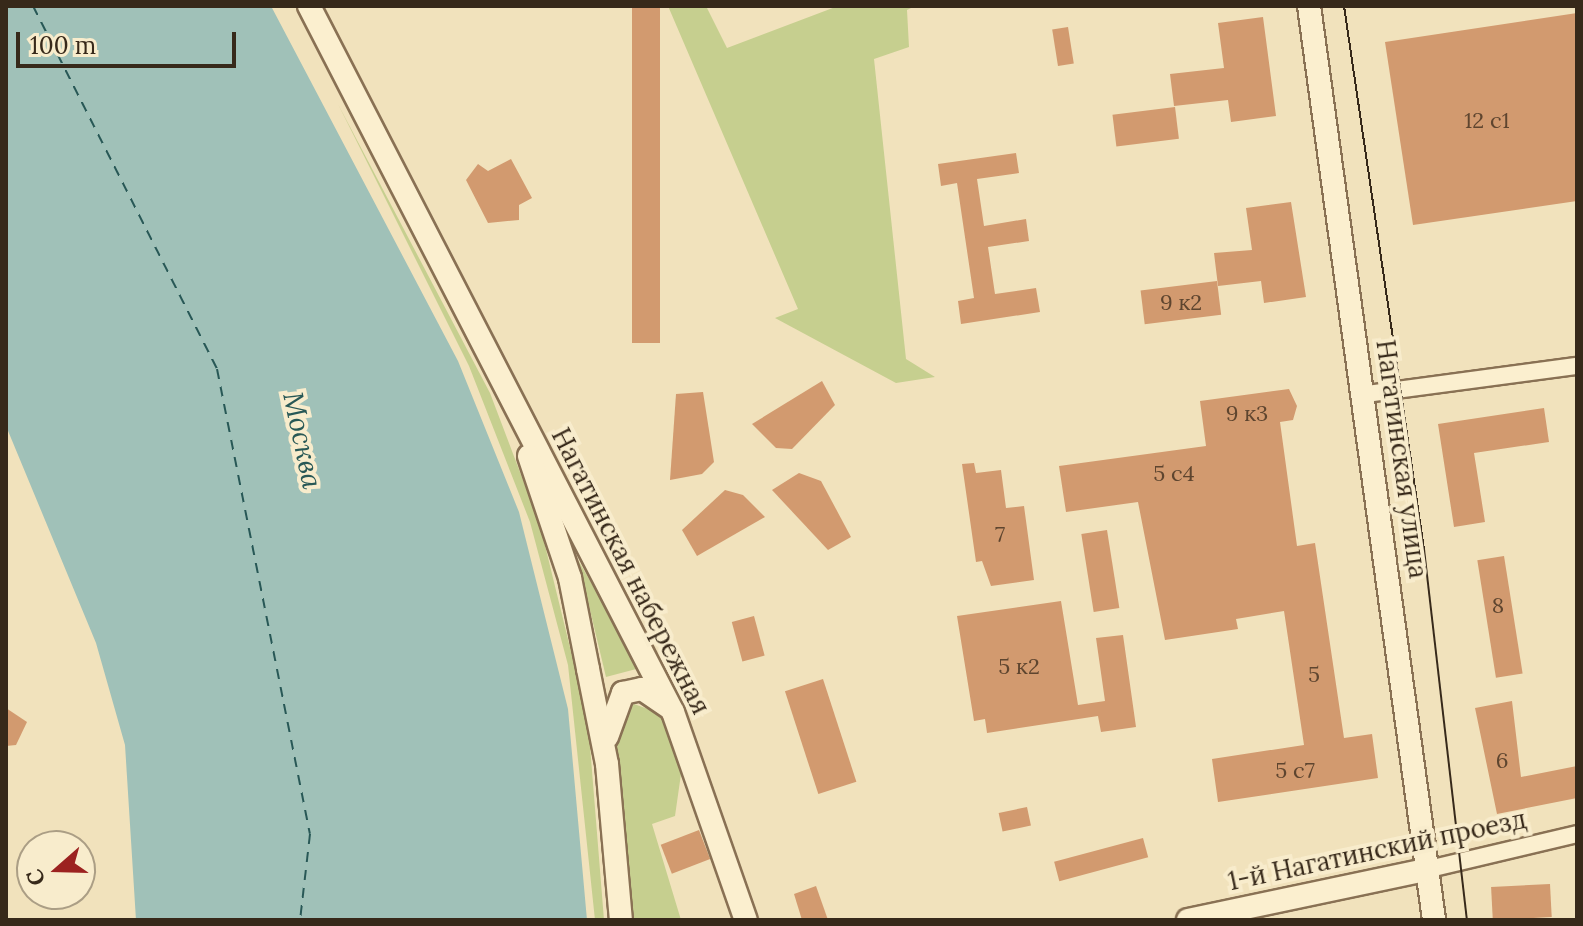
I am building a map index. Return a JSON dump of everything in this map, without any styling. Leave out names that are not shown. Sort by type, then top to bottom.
[{"type":"main road","name":"Нагатинская набережная","points":[[309,6],[673,712],[746,920]]},
{"type":"main road","name":"Нагатинская улица","points":[[1309,6],[1366,394],[1434,920]]},
{"type":"main road","name":"Нагатинская набережная","points":[[506,386],[570,578],[607,764],[621,920]]},
{"type":"main road","points":[[607,764],[611,711],[623,693],[651,692],[673,712]]},
{"type":"main road","name":"1-й Нагатинский проезд","points":[[1188,920],[1429,869]]},
{"type":"street","points":[[1366,394],[1577,366]]},
{"type":"street","name":"1-й Нагатинский проезд","points":[[1429,869],[1577,834]]},
{"type":"green space","points":[[668,6],[706,6],[727,48],[838,6],[915,6],[907,10],[909,47],[874,59],[906,359],[935,377],[896,383],[775,318],[798,309]]},
{"type":"green space","points":[[338,104],[490,393],[540,525],[588,721],[604,920],[595,920],[568,665],[530,522],[469,366]]},
{"type":"green space","points":[[578,560],[640,668],[606,677]]},
{"type":"green space","points":[[634,704],[662,714],[682,767],[675,816],[652,824],[681,920],[632,920],[614,731]]},
{"type":"water","name":"Москва","points":[[6,6],[271,6],[458,361],[519,512],[568,709],[587,920],[136,920],[125,745],[96,643],[6,426]]},
{"type":"building","points":[[632,6],[660,6],[660,343],[632,343]]},
{"type":"building","points":[[1577,13],[1577,201],[1413,225],[1385,42]]},
{"type":"building","points":[[1263,17],[1276,116],[1231,122],[1228,100],[1174,106],[1170,74],[1224,68],[1218,23]]},
{"type":"building","points":[[1068,27],[1074,64],[1058,66],[1052,30]]},
{"type":"building","points":[[1175,107],[1179,139],[1116,146],[1112,115]]},
{"type":"building","points":[[1016,153],[1019,173],[977,179],[984,226],[1026,219],[1029,241],[988,247],[995,294],[1036,288],[1040,312],[961,324],[958,301],[974,298],[957,183],[941,186],[938,164]]},
{"type":"building","points":[[511,159],[532,198],[519,205],[519,220],[488,223],[466,180],[478,164],[488,171]]},
{"type":"building","points":[[1291,202],[1306,297],[1264,303],[1261,281],[1218,286],[1214,253],[1252,250],[1246,208]]},
{"type":"building","points":[[1217,281],[1221,315],[1145,324],[1141,290]]},
{"type":"building","points":[[822,381],[835,405],[792,449],[776,448],[752,424]]},
{"type":"building","points":[[1289,389],[1297,406],[1293,420],[1280,422],[1297,546],[1315,543],[1344,738],[1372,734],[1378,778],[1218,802],[1212,759],[1304,745],[1284,611],[1236,619],[1238,629],[1165,640],[1138,502],[1066,512],[1059,466],[1206,446],[1200,401]]},
{"type":"building","points":[[703,392],[714,462],[702,474],[670,480],[676,394]]},
{"type":"building","points":[[1544,408],[1549,442],[1474,453],[1485,522],[1454,527],[1438,424]]},
{"type":"building","points":[[974,463],[976,473],[1001,470],[1006,508],[1024,506],[1034,580],[991,586],[982,561],[976,562],[962,464]]},
{"type":"building","points":[[799,473],[821,481],[851,537],[828,550],[772,490]]},
{"type":"building","points":[[725,490],[743,495],[765,517],[697,556],[682,530]]},
{"type":"building","points":[[1107,530],[1119,608],[1094,612],[1081,534]]},
{"type":"building","points":[[1504,556],[1523,674],[1496,678],[1477,560]]},
{"type":"building","points":[[1061,601],[1078,705],[1105,701],[1096,638],[1123,635],[1136,727],[1101,732],[1098,716],[987,733],[985,719],[974,721],[957,616]]},
{"type":"building","points":[[754,616],[765,656],[742,662],[732,622]]},
{"type":"building","points":[[823,679],[856,782],[818,794],[785,691]]},
{"type":"building","points":[[1512,701],[1521,777],[1577,766],[1577,798],[1497,814],[1475,708]]},
{"type":"building","points":[[6,708],[27,722],[16,745],[6,746]]},
{"type":"building","points":[[1027,807],[1031,826],[1003,832],[999,813]]},
{"type":"building","points":[[699,830],[710,859],[672,874],[661,845]]},
{"type":"building","points":[[1143,838],[1148,857],[1059,881],[1054,862]]},
{"type":"building","points":[[1550,884],[1552,917],[1493,920],[1491,887]]},
{"type":"building","points":[[816,886],[828,920],[802,920],[794,894]]},
{"type":"ferry route","points":[[33,6],[217,369],[310,834],[300,920]]},
{"type":"tram line","points":[[1344,6],[1424,549],[1467,920]]}]
